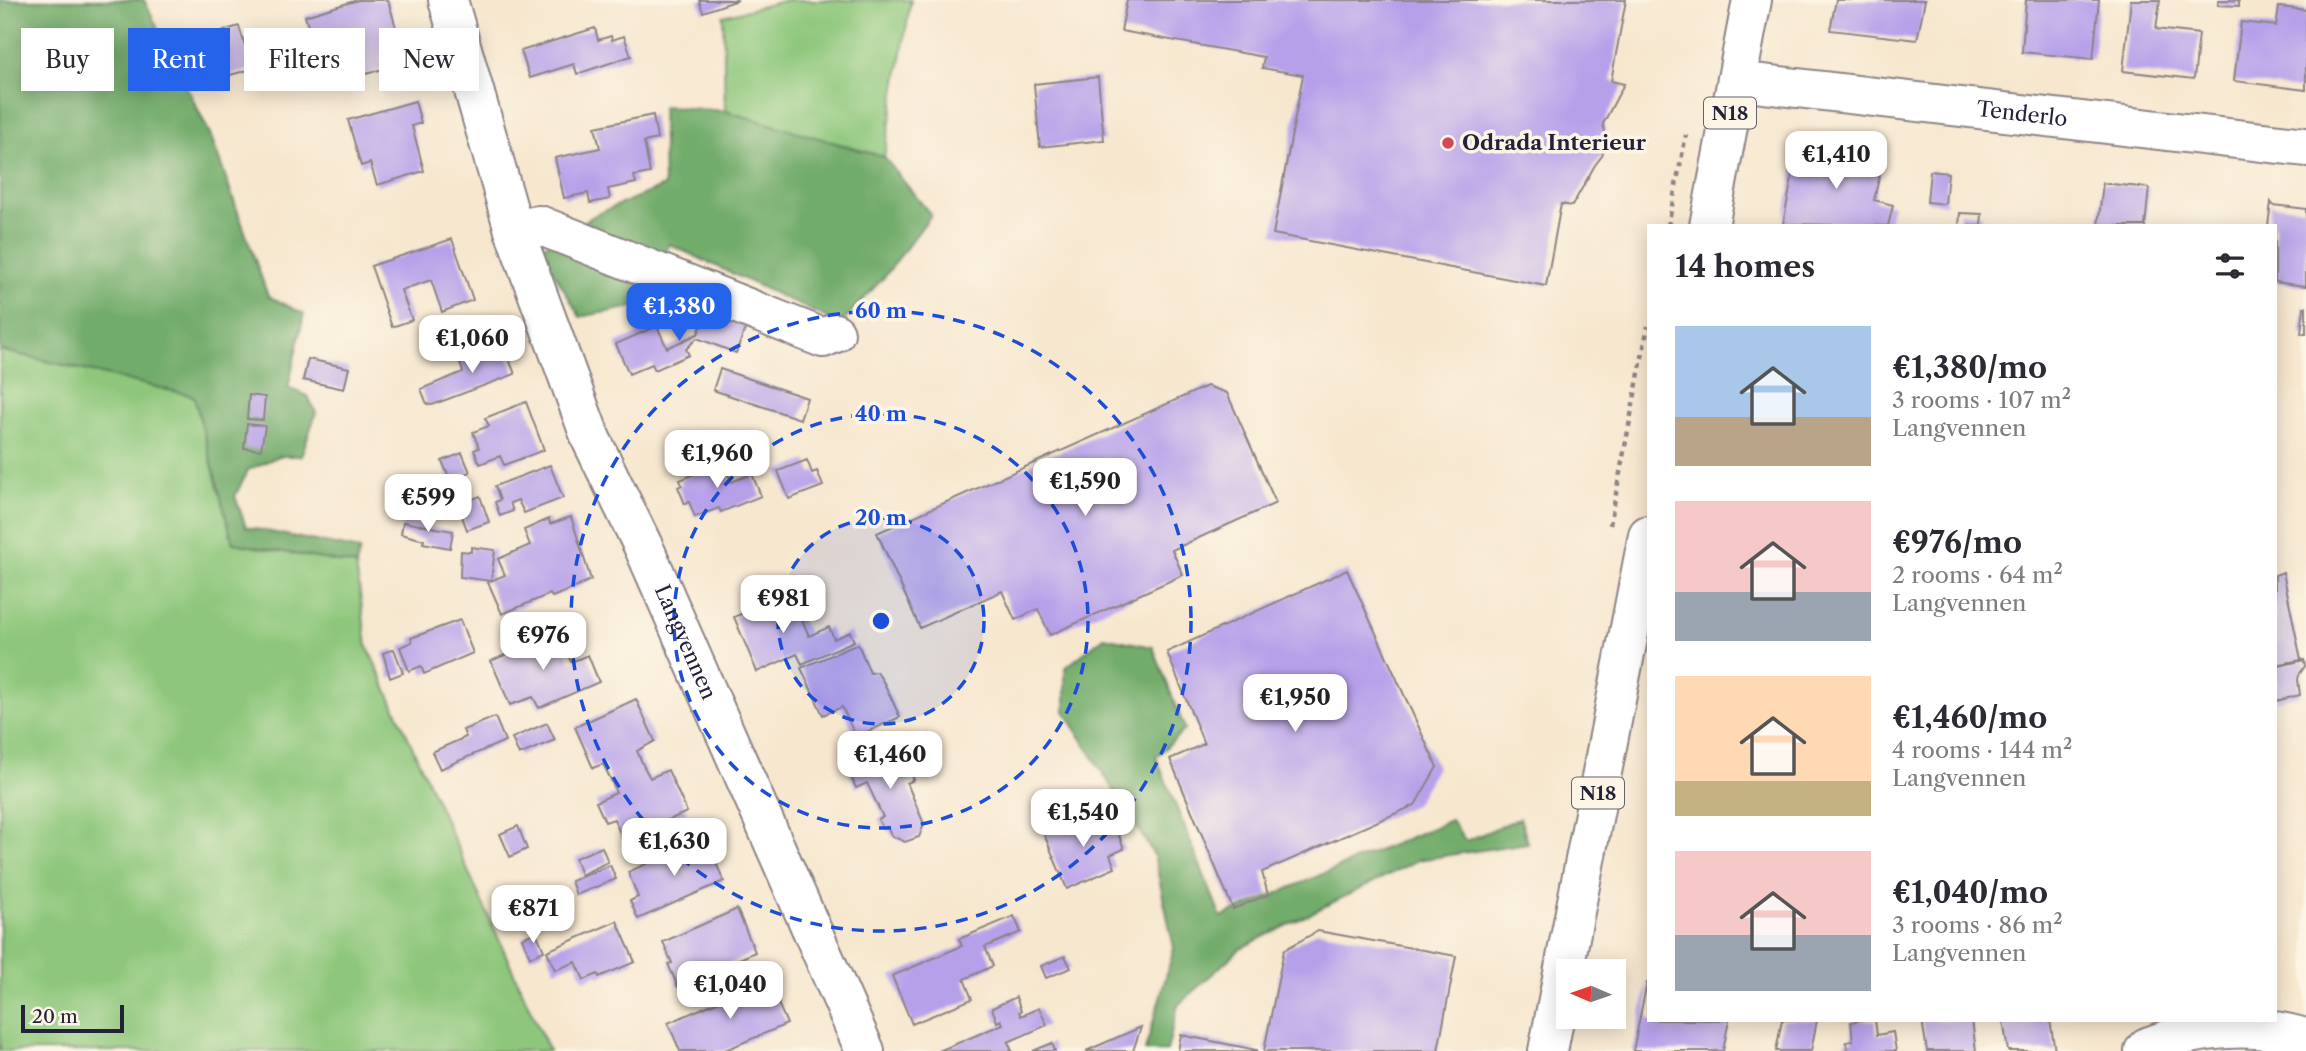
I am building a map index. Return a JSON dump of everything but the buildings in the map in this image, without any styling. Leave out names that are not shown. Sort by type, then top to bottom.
[{"type":"street","name":"Langvennen","points":[[448,0],[514,230],[591,439],[644,548],[865,1051]]},
{"type":"street","name":"N18","points":[[1709,224],[1752,0]]},
{"type":"street","name":"Tenderlo","points":[[1737,81],[2306,147]]},
{"type":"street","points":[[514,230],[539,225],[823,338],[835,333]]},
{"type":"street","name":"N18","points":[[1548,1051],[1647,540]]},
{"type":"street","points":[[2144,1051],[2147,1047],[2174,1036],[2242,1028],[2278,1029],[2306,1038]]},
{"type":"green space","points":[[0,0],[144,0],[158,28],[128,28],[128,91],[189,91],[210,134],[268,296],[304,314],[288,388],[308,396],[316,413],[301,456],[279,456],[248,470],[235,496],[246,527],[360,550],[356,565],[233,543],[194,396],[0,350]]},
{"type":"green space","points":[[787,0],[911,0],[884,157],[725,111],[723,16]]},
{"type":"green space","points":[[662,106],[725,111],[884,157],[931,215],[885,276],[840,324],[669,244],[650,304],[580,317],[540,248],[597,214],[664,186]]},
{"type":"green space","points":[[0,350],[194,396],[233,543],[356,565],[367,646],[549,1051],[0,1051]]},
{"type":"green space","points":[[1104,637],[1153,647],[1185,729],[1156,757],[1221,917],[1451,820],[1466,841],[1520,818],[1528,843],[1418,860],[1241,948],[1178,1005],[1167,1051],[1145,1051],[1174,948],[1154,855],[1065,712],[1065,668]]},
{"type":"place","name":"Odrada Interieur","points":[[1448,143]]}]
